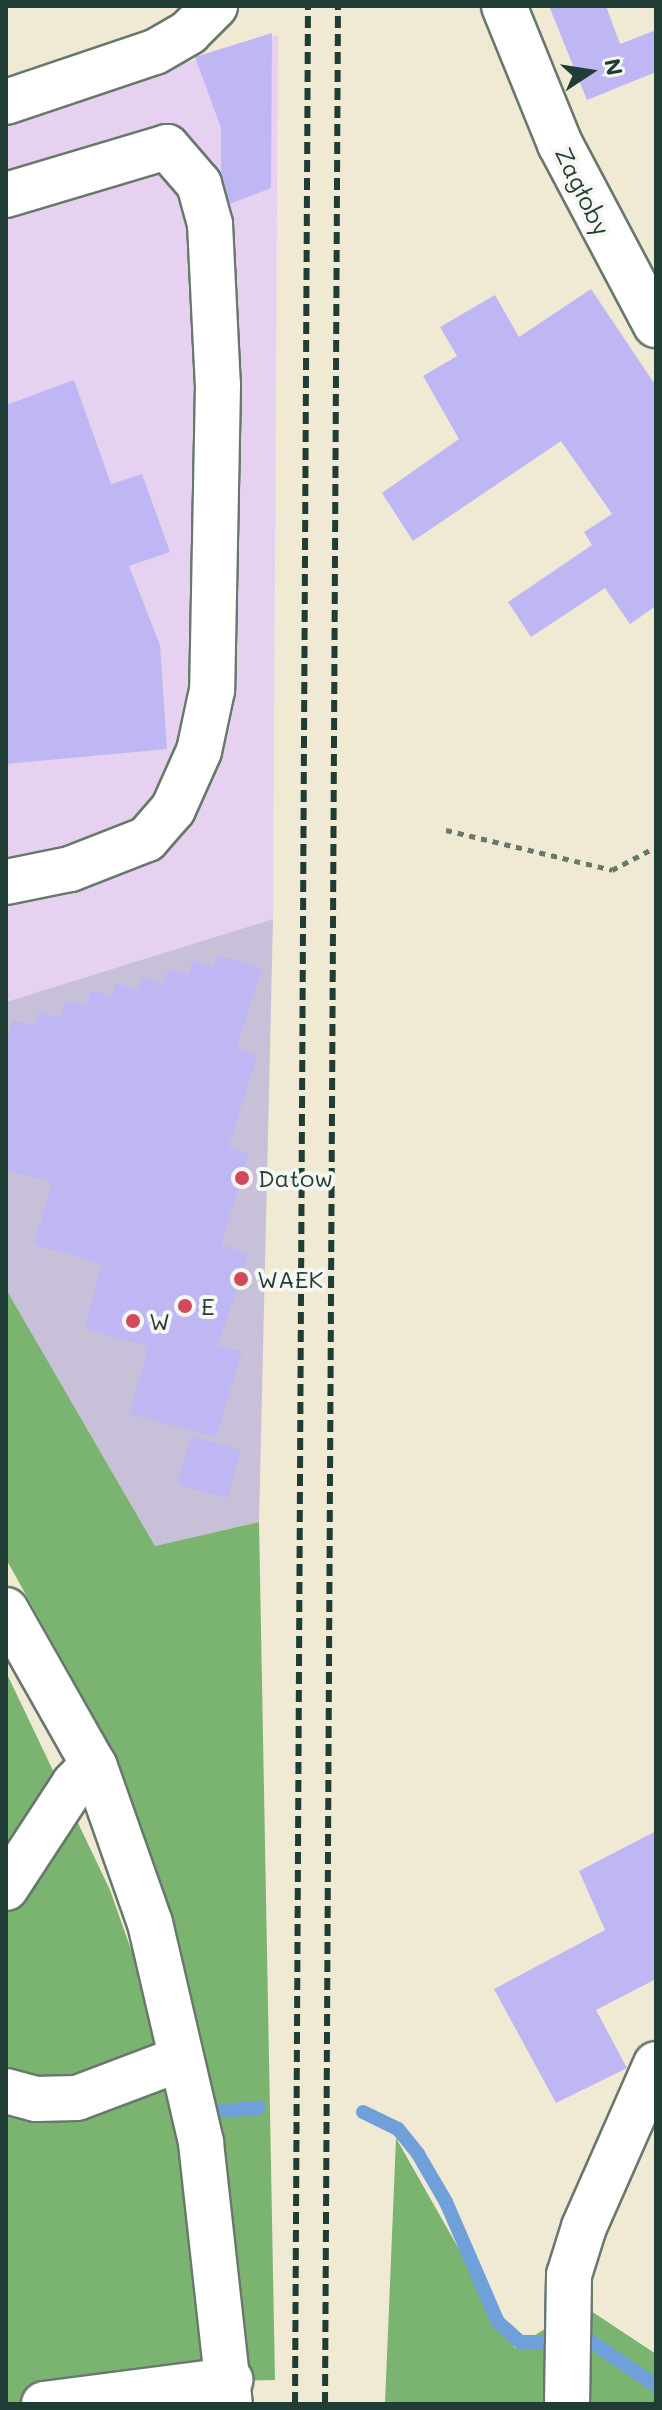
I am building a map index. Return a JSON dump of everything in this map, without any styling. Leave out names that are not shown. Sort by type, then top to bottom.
[{"type":"street","points":[[6,102],[155,52],[189,32],[215,6]]},
{"type":"street","name":"Zagłoby","points":[[504,6],[560,144],[622,269],[656,325]]},
{"type":"street","points":[[6,195],[167,147],[199,184],[210,224],[218,385],[212,690],[199,751],[173,809],[147,839],[70,869],[6,882]]},
{"type":"street","points":[[6,1610],[93,1764],[150,1923],[201,2143],[230,2392],[44,2404]]},
{"type":"street","points":[[6,1888],[74,1784],[93,1764]]},
{"type":"street","points":[[6,2091],[36,2099],[77,2098],[180,2059]]},
{"type":"street","points":[[567,2404],[569,2275],[584,2227],[656,2064]]},
{"type":"path","points":[[446,830],[612,870],[656,847]]},
{"type":"shaded area","points":[[278,35],[273,919],[6,1002],[6,116]]},
{"type":"shaded area","points":[[273,919],[259,1522],[155,1546],[6,1289],[6,1002]]},
{"type":"green space","points":[[6,1289],[155,1546],[259,1522],[275,2380],[238,2381],[136,1841],[100,1727],[6,1559]]},
{"type":"green space","points":[[6,1672],[110,1890],[146,1992],[187,2155],[211,2361],[149,2404],[6,2404]]},
{"type":"green space","points":[[396,2138],[515,2348],[582,2305],[656,2354],[656,2404],[385,2404]]},
{"type":"building","points":[[549,6],[606,6],[620,44],[656,30],[656,72],[587,100]]},
{"type":"building","points":[[272,33],[271,188],[230,204],[221,173],[221,128],[195,57]]},
{"type":"building","points":[[591,289],[656,386],[656,606],[630,624],[605,588],[531,637],[508,602],[592,545],[584,532],[612,514],[561,441],[413,541],[382,493],[459,439],[423,376],[457,356],[440,327],[495,295],[519,337]]},
{"type":"building","points":[[74,380],[111,484],[142,474],[170,552],[129,566],[160,645],[167,749],[6,764],[6,405]]},
{"type":"building","points":[[217,955],[262,968],[236,1048],[257,1055],[229,1147],[249,1154],[221,1245],[249,1253],[218,1345],[242,1352],[216,1437],[130,1414],[148,1347],[85,1328],[102,1264],[34,1245],[52,1182],[6,1170],[6,1042],[13,1020],[35,1026],[39,1012],[60,1018],[66,1000],[86,1006],[91,990],[112,997],[116,983],[138,990],[142,977],[163,984],[168,969],[189,975],[192,961],[214,967]]},
{"type":"building","points":[[191,1436],[241,1450],[227,1498],[177,1484]]},
{"type":"building","points":[[656,1831],[656,1979],[596,2010],[627,2068],[556,2103],[494,1989],[605,1930],[579,1871]]},
{"type":"waterway","points":[[222,2111],[259,2108]]},
{"type":"waterway","points":[[363,2112],[398,2129],[418,2154],[446,2202],[498,2322],[520,2342],[592,2342],[656,2386]]},
{"type":"railway","points":[[295,2404],[308,6]]},
{"type":"railway","points":[[325,2404],[338,6]]},
{"type":"place","name":"Datow","points":[[242,1178]]},
{"type":"place","name":"WAEK","points":[[241,1279]]},
{"type":"place","name":"E","points":[[185,1306]]},
{"type":"place","name":"W","points":[[133,1321]]}]
